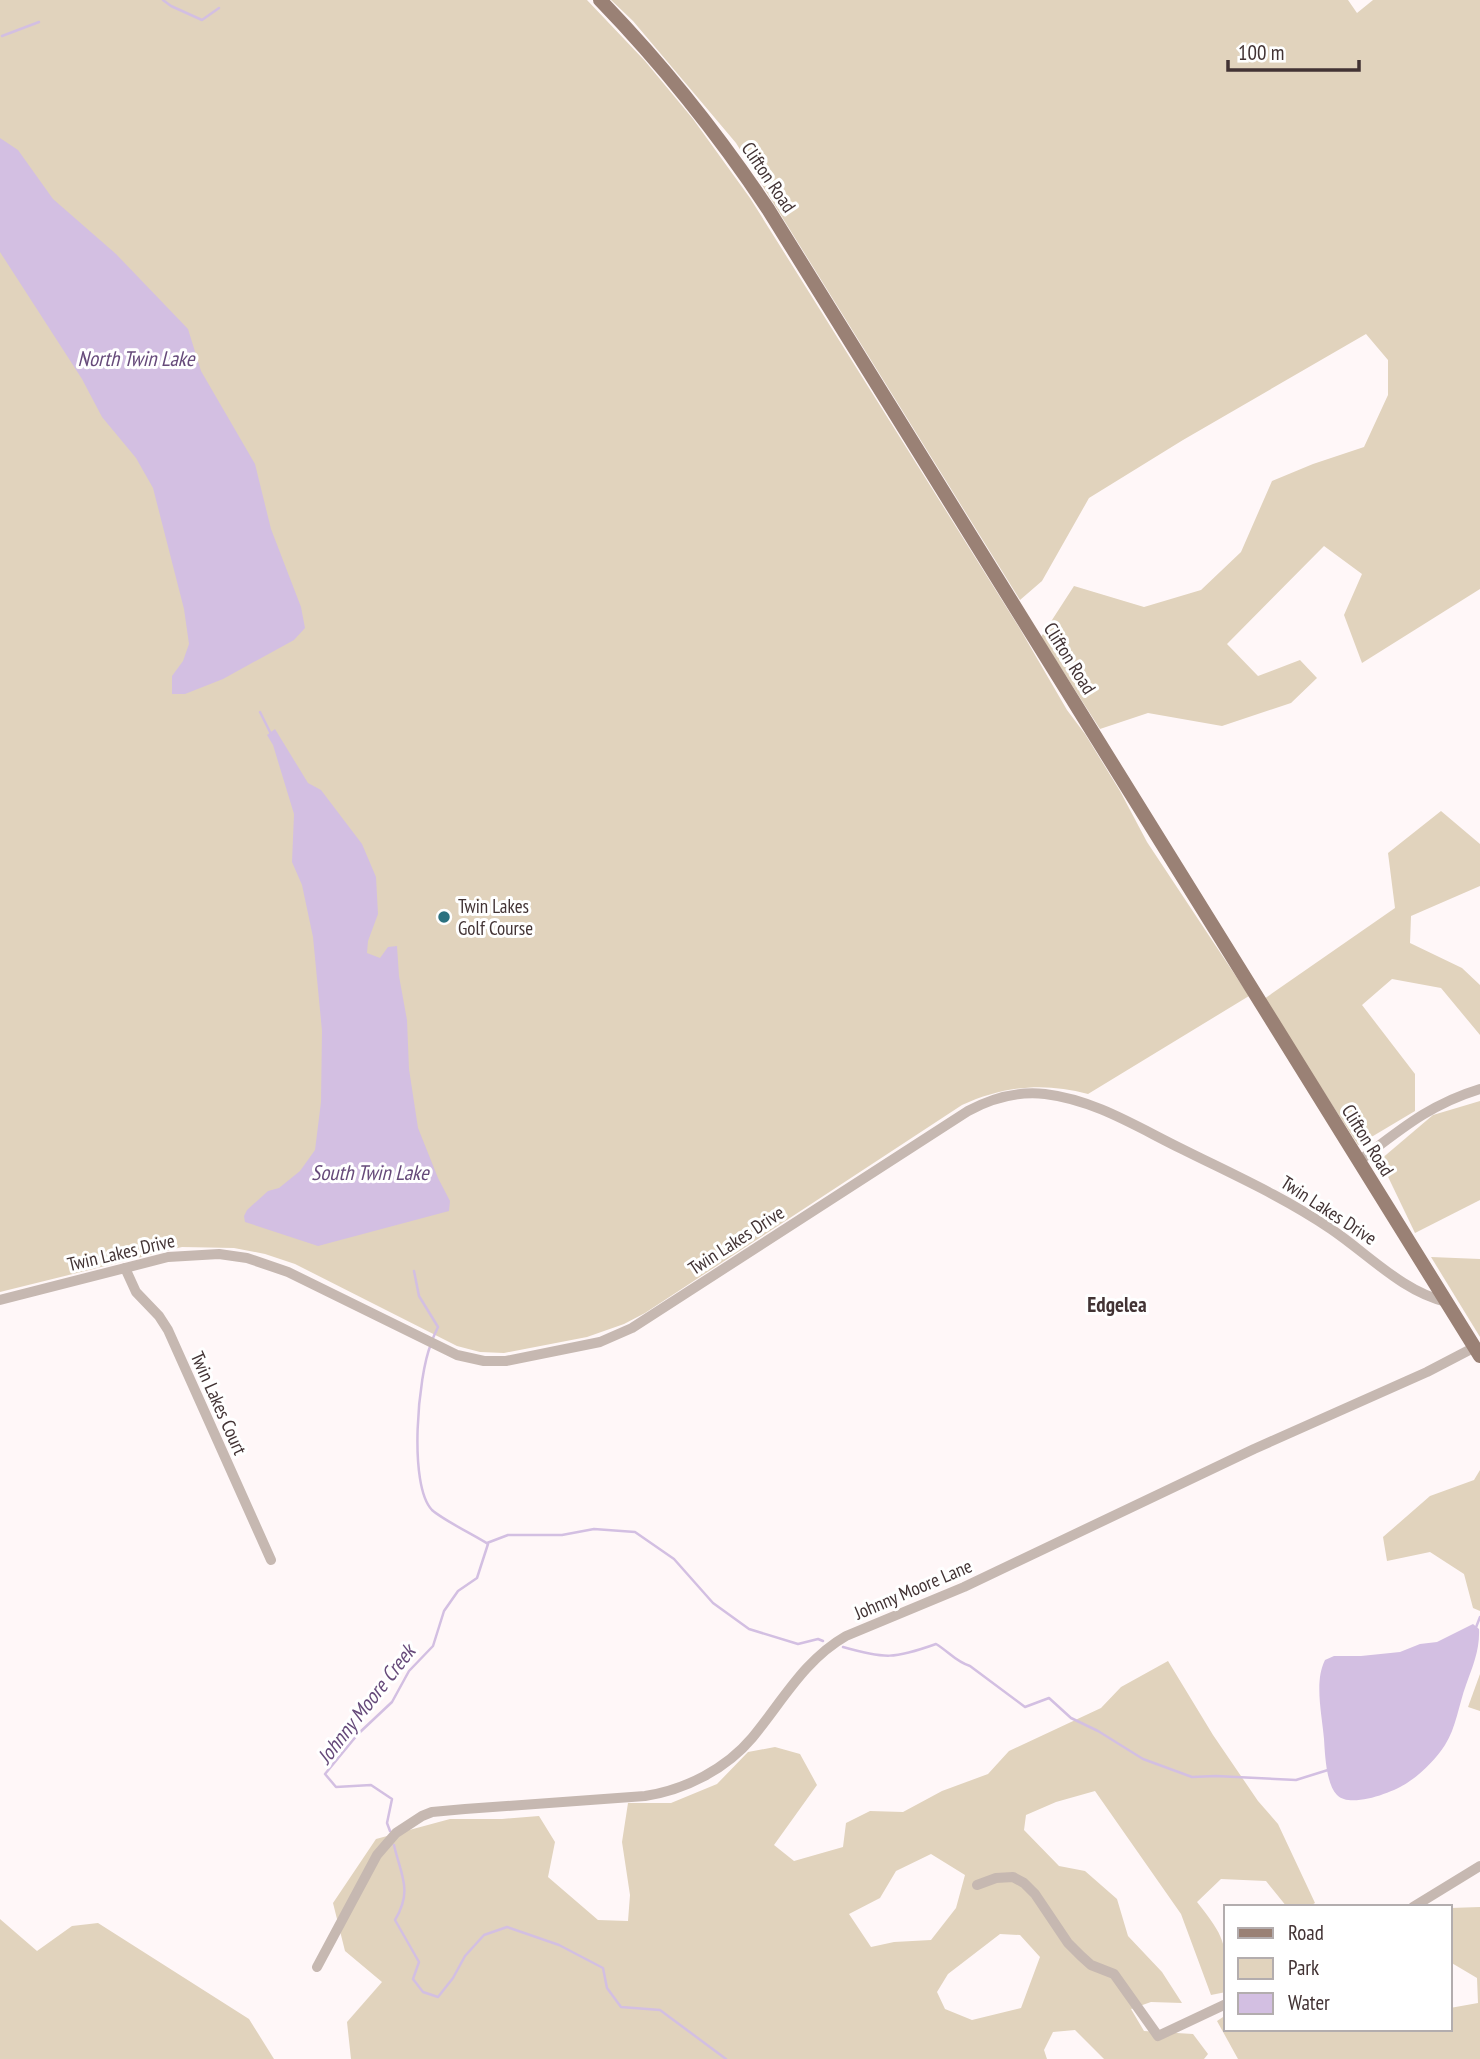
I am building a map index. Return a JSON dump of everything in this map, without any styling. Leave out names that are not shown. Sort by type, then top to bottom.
[{"type":"main road","name":"Clifton Road","points":[[600,0],[643,45],[700,112],[768,209],[1477,1352]]},
{"type":"street","points":[[1359,1161],[1432,1107],[1480,1089]]},
{"type":"street","name":"Twin Lakes Drive","points":[[0,1300],[189,1254],[219,1254],[267,1264],[317,1285],[440,1348],[472,1359],[506,1361],[600,1342],[663,1309],[968,1111],[994,1099],[1023,1093],[1070,1098],[1111,1112],[1295,1206],[1420,1293],[1447,1302]]},
{"type":"street","name":"Twin Lakes Court","points":[[125,1268],[136,1292],[159,1316],[168,1330],[271,1560]]},
{"type":"street","name":"Johnny Moore Lane","points":[[317,1967],[359,1887],[387,1842],[408,1824],[432,1812],[645,1796],[670,1792],[684,1786],[716,1769],[742,1748],[803,1672],[846,1636],[953,1591],[1254,1449],[1477,1352]]},
{"type":"street","points":[[1416,1905],[1480,1866]]},
{"type":"street","points":[[977,1885],[996,1878],[1013,1877],[1024,1883],[1081,1956],[1091,1965],[1114,1974],[1158,2036],[1224,2005]]},
{"type":"green space","name":"Twin Lakes Golf Course","points":[[0,0],[587,0],[645,61],[693,119],[750,198],[1020,629],[1067,710],[1085,734],[1147,842],[1249,996],[1088,1094],[1056,1088],[1024,1088],[993,1094],[962,1105],[645,1313],[624,1324],[587,1337],[504,1353],[480,1352],[457,1346],[295,1264],[234,1248],[182,1247],[0,1292]]},
{"type":"green space","points":[[611,0],[1348,0],[1357,13],[1373,0],[1480,0],[1480,589],[1362,663],[1344,615],[1362,574],[1324,546],[1227,644],[1258,676],[1300,660],[1317,678],[1291,703],[1222,726],[1148,713],[1100,729],[1041,637],[1074,586],[1144,607],[1201,590],[1241,552],[1272,481],[1364,447],[1388,395],[1388,360],[1366,334],[1089,498],[1042,581],[1020,600],[736,143],[633,21]]},
{"type":"green space","points":[[1441,811],[1480,844],[1480,886],[1411,916],[1410,943],[1462,968],[1480,985],[1480,1035],[1441,988],[1392,979],[1362,1005],[1415,1074],[1415,1111],[1358,1145],[1264,999],[1395,908],[1388,853]]},
{"type":"green space","points":[[1480,1101],[1480,1200],[1415,1233],[1380,1160],[1433,1115]]},
{"type":"green space","points":[[1431,1257],[1480,1259],[1480,1337]]},
{"type":"green space","points":[[1480,1470],[1480,1611],[1473,1608],[1464,1574],[1430,1552],[1387,1561],[1383,1537],[1430,1496],[1474,1480]]},
{"type":"green space","points":[[1168,1661],[1213,1735],[1258,1801],[1278,1824],[1315,1903],[1285,1905],[1266,1881],[1221,1879],[1197,1902],[1214,1925],[1224,1948],[1224,1992],[1211,1995],[1181,1914],[1095,1791],[1056,1802],[1026,1815],[1024,1830],[1059,1866],[1085,1871],[1117,1899],[1128,1936],[1162,1972],[1182,2003],[1151,2002],[1131,2009],[1144,2031],[1193,2034],[1208,2054],[1204,2059],[1104,2059],[1075,2030],[1053,2032],[1044,2050],[1047,2059],[351,2059],[347,2022],[382,1982],[345,1951],[333,1903],[376,1839],[450,1819],[539,1816],[555,1842],[548,1877],[598,1920],[628,1921],[630,1895],[622,1842],[628,1803],[671,1803],[717,1784],[748,1752],[775,1747],[800,1754],[817,1785],[774,1845],[794,1861],[843,1847],[846,1823],[870,1811],[903,1812],[942,1791],[988,1774],[1009,1751],[1101,1708],[1121,1687]],"holes":[[[931,1854],[965,1875],[956,1908],[931,1940],[894,1942],[871,1947],[849,1914],[880,1898],[896,1871]],[[1000,1934],[1020,1935],[1040,1957],[1021,2008],[972,2020],[945,2009],[937,1992],[948,1974]]]},
{"type":"green space","points":[[1480,1674],[1480,1711],[1468,1707]]},
{"type":"green space","points":[[1480,1907],[1480,2059],[1238,2059],[1217,2021],[1224,2016],[1224,2031],[1452,2031],[1452,2008],[1478,2003],[1477,1978],[1452,1963],[1452,1908]]},
{"type":"green space","points":[[0,1919],[37,1951],[72,1926],[98,1923],[249,2019],[274,2059],[0,2059]]},
{"type":"water","name":"North Twin Lake","points":[[0,138],[18,150],[53,199],[116,254],[188,329],[201,371],[255,464],[271,529],[301,607],[305,628],[294,640],[223,679],[185,694],[172,694],[172,676],[183,661],[189,644],[184,609],[153,488],[136,458],[102,417],[82,379],[0,252]]},
{"type":"water","name":"South Twin Lake","points":[[275,729],[308,783],[321,790],[362,844],[376,877],[378,914],[368,941],[367,953],[380,958],[388,947],[397,946],[407,1020],[409,1069],[418,1128],[450,1201],[449,1211],[318,1246],[245,1222],[244,1216],[268,1191],[279,1188],[300,1171],[315,1150],[321,1102],[322,1031],[313,937],[302,885],[292,862],[294,814],[273,745],[267,735]]},
{"type":"water","points":[[1473,1624],[1479,1629],[1475,1657],[1452,1731],[1437,1756],[1418,1775],[1392,1791],[1361,1800],[1343,1799],[1337,1795],[1330,1784],[1327,1768],[1319,1688],[1325,1660],[1334,1656],[1400,1652],[1420,1644],[1437,1642]]},
{"type":"waterway","points":[[163,0],[202,20],[219,8]]},
{"type":"waterway","points":[[2,36],[39,22]]},
{"type":"waterway","points":[[260,712],[271,734]]},
{"type":"waterway","name":"Johnny Moore Creek","points":[[414,1271],[419,1296],[438,1327],[433,1338]]},
{"type":"waterway","name":"Johnny Moore Creek","points":[[390,1831],[387,1823],[392,1799],[371,1785],[336,1787],[325,1774],[358,1734],[392,1702],[409,1671],[433,1646],[444,1611],[458,1591],[477,1578],[488,1544],[437,1514],[425,1497],[420,1478],[418,1429],[422,1380],[431,1344]]},
{"type":"waterway","points":[[487,1543],[508,1535],[562,1535],[594,1529],[635,1532],[674,1559],[713,1603],[749,1629],[798,1644],[818,1639],[823,1641]]},
{"type":"waterway","points":[[1475,1630],[1480,1617]]},
{"type":"waterway","points":[[843,1647],[890,1656],[936,1644],[1025,1707],[1049,1698],[1071,1718],[1143,1759],[1192,1777],[1296,1780],[1328,1770]]},
{"type":"waterway","name":"Johnny Moore Creek","points":[[394,1845],[404,1883],[403,1900],[395,1920],[419,1962],[413,1979],[423,1992],[438,1997],[465,1956],[484,1935],[507,1927],[559,1945],[603,1968],[607,1988],[621,2007],[660,2010],[726,2059]]},
{"type":"place","name":"Twin Lakes Golf Course","points":[[444,917]]},
{"type":"district","name":"Edgelea","points":[[1117,1304]]}]
